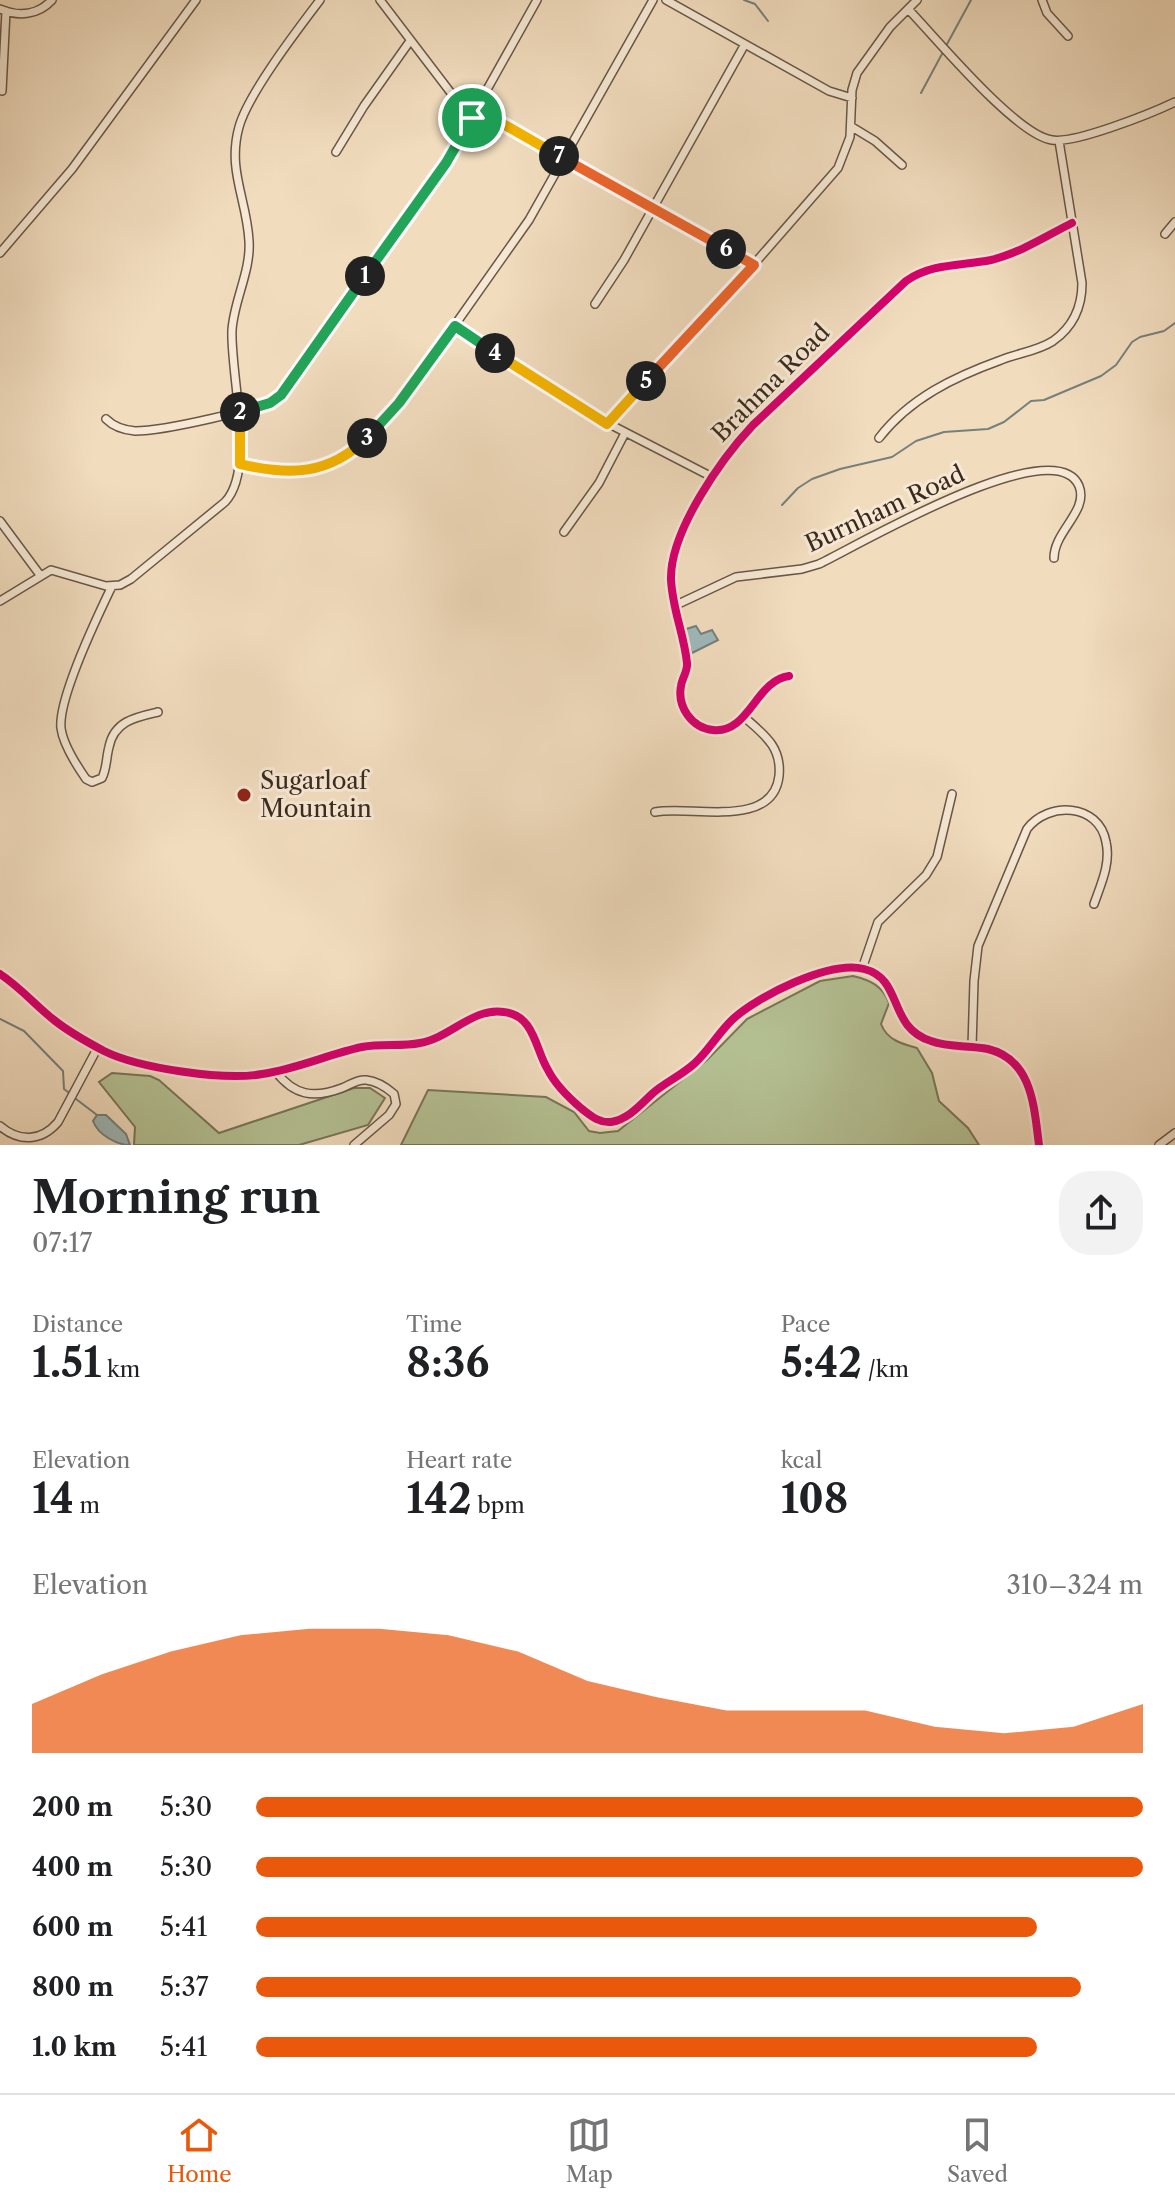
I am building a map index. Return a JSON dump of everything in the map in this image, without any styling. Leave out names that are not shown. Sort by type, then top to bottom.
[{"type":"street","points":[[2,91],[3,10],[33,13],[52,0]]},
{"type":"street","points":[[0,601],[40,575],[57,570],[100,585],[112,586],[131,579],[225,502],[237,485],[240,464],[232,332],[249,250],[248,226],[234,167],[236,138],[249,103],[320,0]]},
{"type":"street","points":[[380,0],[445,88],[564,159],[754,265]]},
{"type":"street","points":[[106,419],[123,429],[141,430],[263,406],[281,395],[446,163],[537,0]]},
{"type":"street","points":[[240,464],[278,470],[319,468],[338,462],[393,411],[529,220],[653,0]]},
{"type":"street","points":[[666,0],[829,91],[852,98]]},
{"type":"street","points":[[607,424],[754,265],[838,168],[847,150],[852,127],[854,81],[861,66],[890,27],[917,0]]},
{"type":"street","points":[[1042,0],[1047,13],[1068,36]]},
{"type":"street","points":[[0,253],[72,169],[192,2]]},
{"type":"street","points":[[908,9],[1011,116],[1037,135],[1059,141],[1137,119],[1175,102]]},
{"type":"street","points":[[336,152],[410,41]]},
{"type":"street","points":[[595,304],[609,285],[745,44]]},
{"type":"street","points":[[852,127],[875,141],[902,165]]},
{"type":"street","points":[[879,438],[900,414],[923,396],[984,366],[1046,345],[1067,328],[1078,310],[1082,290],[1059,141]]},
{"type":"street","points":[[1165,234],[1175,222]]},
{"type":"street","name":"Brahma Road","points":[[789,676],[775,680],[730,727],[716,731],[698,725],[687,713],[680,694],[687,663],[674,606],[671,576],[675,549],[712,477],[753,425],[906,281],[934,267],[1002,257],[1072,223]]},
{"type":"street","points":[[455,326],[607,424],[712,477]]},
{"type":"street","points":[[564,532],[599,483],[625,433]]},
{"type":"street","name":"Burnham Road","points":[[674,606],[736,577],[819,564],[944,500],[1037,470],[1057,469],[1068,474],[1077,483],[1081,494],[1079,507],[1057,539],[1054,558]]},
{"type":"street","points":[[0,521],[40,575]]},
{"type":"street","points":[[112,586],[73,676],[61,720],[64,738],[86,779],[96,782],[102,778],[109,744],[120,726],[134,718],[158,712]]},
{"type":"street","points":[[655,812],[670,809],[713,813],[744,809],[759,806],[770,797],[778,782],[778,754],[771,740],[743,716]]},
{"type":"street","points":[[862,969],[878,922],[926,875],[937,857],[952,794]]},
{"type":"street","points":[[972,1047],[975,960],[982,934],[1027,829],[1044,814],[1061,809],[1077,811],[1101,828],[1107,860],[1094,904]]},
{"type":"street","points":[[0,974],[61,1026],[98,1047],[147,1066],[230,1076],[276,1072],[364,1046],[429,1042],[487,1013],[504,1011],[522,1015],[546,1068],[560,1087],[591,1117],[612,1122],[625,1117],[662,1085],[694,1064],[730,1022],[752,1006],[806,979],[837,970],[862,969],[886,982],[900,1017],[918,1036],[937,1043],[989,1050],[1005,1056],[1025,1077],[1032,1096],[1039,1145]]},
{"type":"street","points":[[0,1126],[22,1138],[34,1138],[48,1132],[58,1122],[98,1047]]},
{"type":"street","points":[[276,1072],[287,1086],[297,1092],[325,1092],[364,1080],[383,1086],[394,1094],[396,1104],[389,1115],[354,1145]]},
{"type":"street","points":[[1159,1145],[1175,1133]]},
{"type":"green space","points":[[853,976],[870,982],[883,992],[889,1003],[881,1024],[887,1034],[917,1048],[932,1073],[939,1101],[968,1128],[979,1145],[401,1145],[428,1090],[546,1097],[574,1112],[589,1131],[618,1131],[707,1060],[747,1019],[820,981]]},
{"type":"green space","points":[[112,1073],[150,1076],[159,1080],[219,1133],[354,1088],[370,1088],[385,1098],[368,1125],[299,1145],[134,1145],[135,1127],[99,1082]]},
{"type":"water","points":[[696,626],[701,634],[712,630],[718,640],[692,653],[683,630]]},
{"type":"water","points":[[97,1115],[106,1115],[126,1134],[130,1145],[103,1135],[93,1121]]},
{"type":"waterway","points":[[744,0],[755,4],[768,21]]},
{"type":"waterway","points":[[946,46],[971,0]]},
{"type":"waterway","points":[[921,93],[943,52]]},
{"type":"waterway","points":[[782,505],[812,479],[892,457],[916,441],[944,432],[988,429],[1004,422],[1031,401],[1044,400],[1101,376],[1116,365],[1132,342],[1164,331],[1175,323]]},
{"type":"waterway","points":[[0,1019],[24,1031],[63,1071],[64,1089],[68,1092]]},
{"type":"waterway","points":[[76,1099],[97,1115]]},
{"type":"cycle path","points":[[789,676],[768,687],[744,716],[725,729],[705,728],[693,721],[684,709],[680,694],[687,663],[671,579],[679,539],[700,496],[753,425],[906,281],[936,268],[1002,257],[1072,223]]},
{"type":"cycle path","points":[[0,974],[60,1024],[104,1051],[159,1068],[226,1076],[288,1069],[362,1047],[420,1043],[482,1014],[504,1012],[514,1015],[528,1027],[551,1076],[568,1096],[595,1118],[611,1122],[629,1115],[658,1089],[690,1067],[733,1019],[759,1000],[814,975],[833,970],[864,969],[877,974],[885,982],[901,1015],[917,1034],[945,1045],[988,1049],[1014,1063],[1023,1074],[1033,1101],[1039,1145]]},
{"type":"place","name":"Sugarloaf Mountain","points":[[244,795]]},
{"type":"route","points":[[477,109],[754,265],[607,424],[455,326],[386,419],[338,462],[319,468],[278,470],[240,464],[238,412],[263,406],[281,395],[446,163],[472,118],[477,109]]}]
